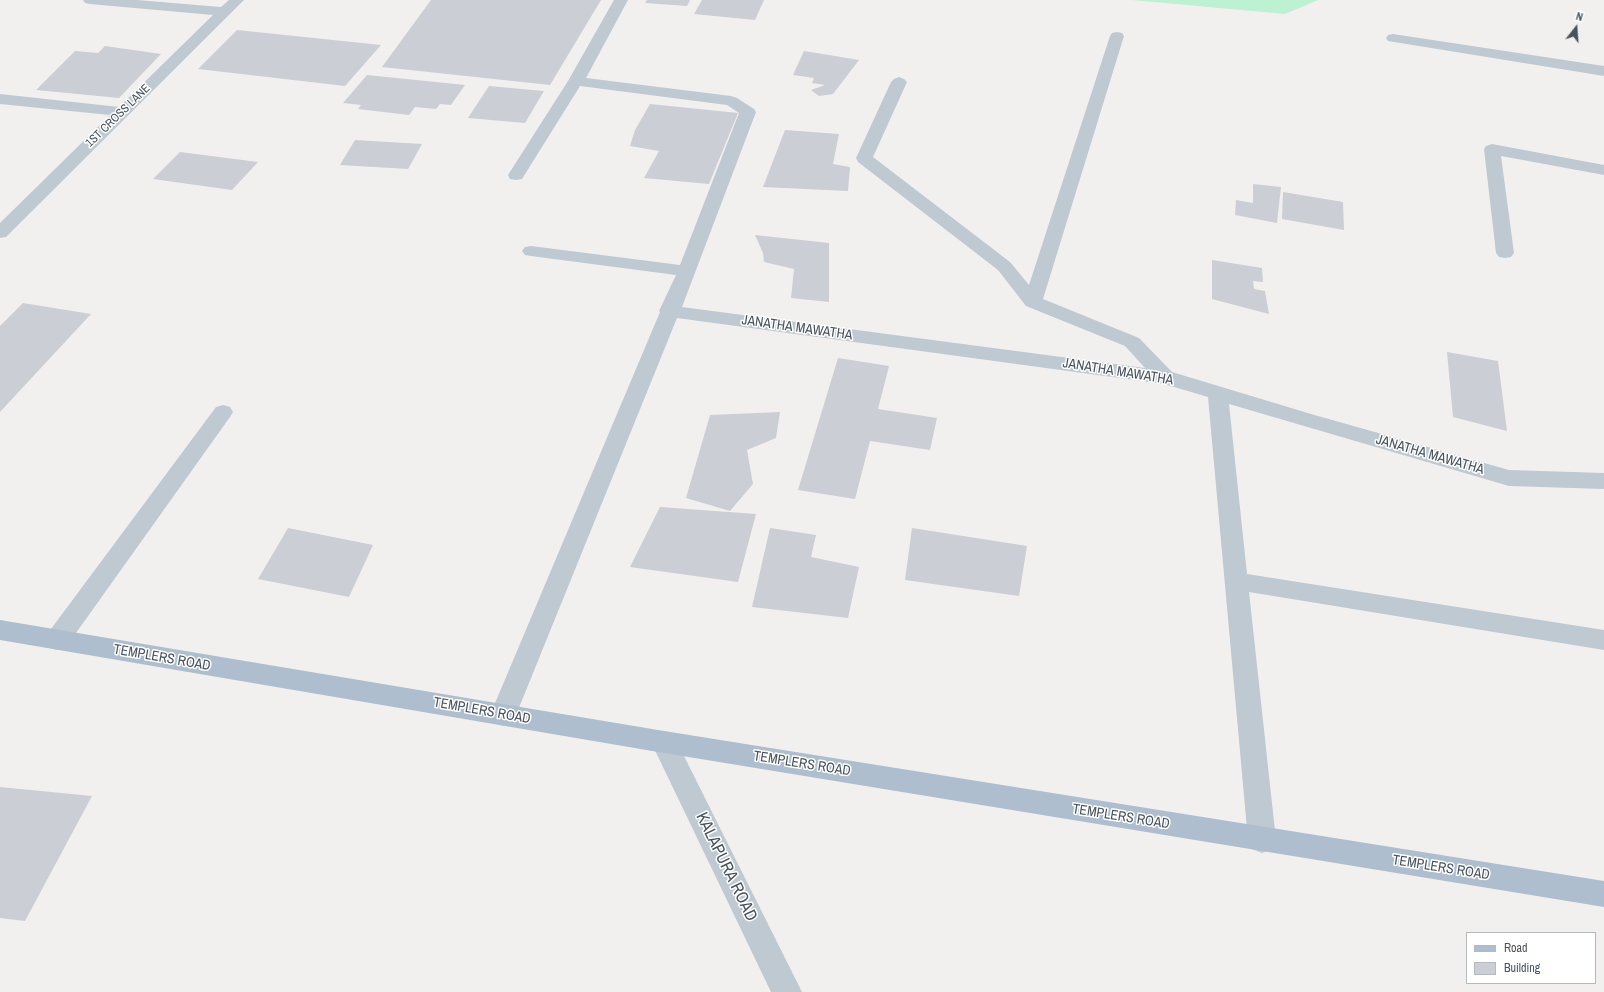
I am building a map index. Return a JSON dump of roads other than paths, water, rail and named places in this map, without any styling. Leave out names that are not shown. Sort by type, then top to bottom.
[{"type":"main road","name":"TEMPLERS ROAD","points":[[0,630],[664,742],[1262,840],[1604,894]]},
{"type":"street","points":[[90,0],[224,12]]},
{"type":"street","name":"1ST CROSS LANE","points":[[3,226],[123,112],[237,0]]},
{"type":"street","points":[[516,175],[576,81],[621,0]]},
{"type":"street","points":[[1033,302],[1117,36]]},
{"type":"street","points":[[1393,38],[1604,71]]},
{"type":"street","points":[[503,715],[669,311],[687,271],[748,112],[731,101],[576,81]]},
{"type":"street","points":[[899,82],[864,158],[1004,266],[1033,302],[1132,342],[1165,378]]},
{"type":"street","points":[[0,99],[123,112]]},
{"type":"street","points":[[1506,253],[1492,149],[1604,170]]},
{"type":"street","points":[[531,251],[687,271]]},
{"type":"street","name":"JANATHA MAWATHA","points":[[669,311],[1165,378],[1509,478],[1604,481]]},
{"type":"street","points":[[1218,394],[1262,840]]},
{"type":"street","points":[[57,640],[222,412]]},
{"type":"street","points":[[1237,581],[1604,640]]},
{"type":"street","name":"KALAPURA ROAD","points":[[664,742],[787,992]]}]
